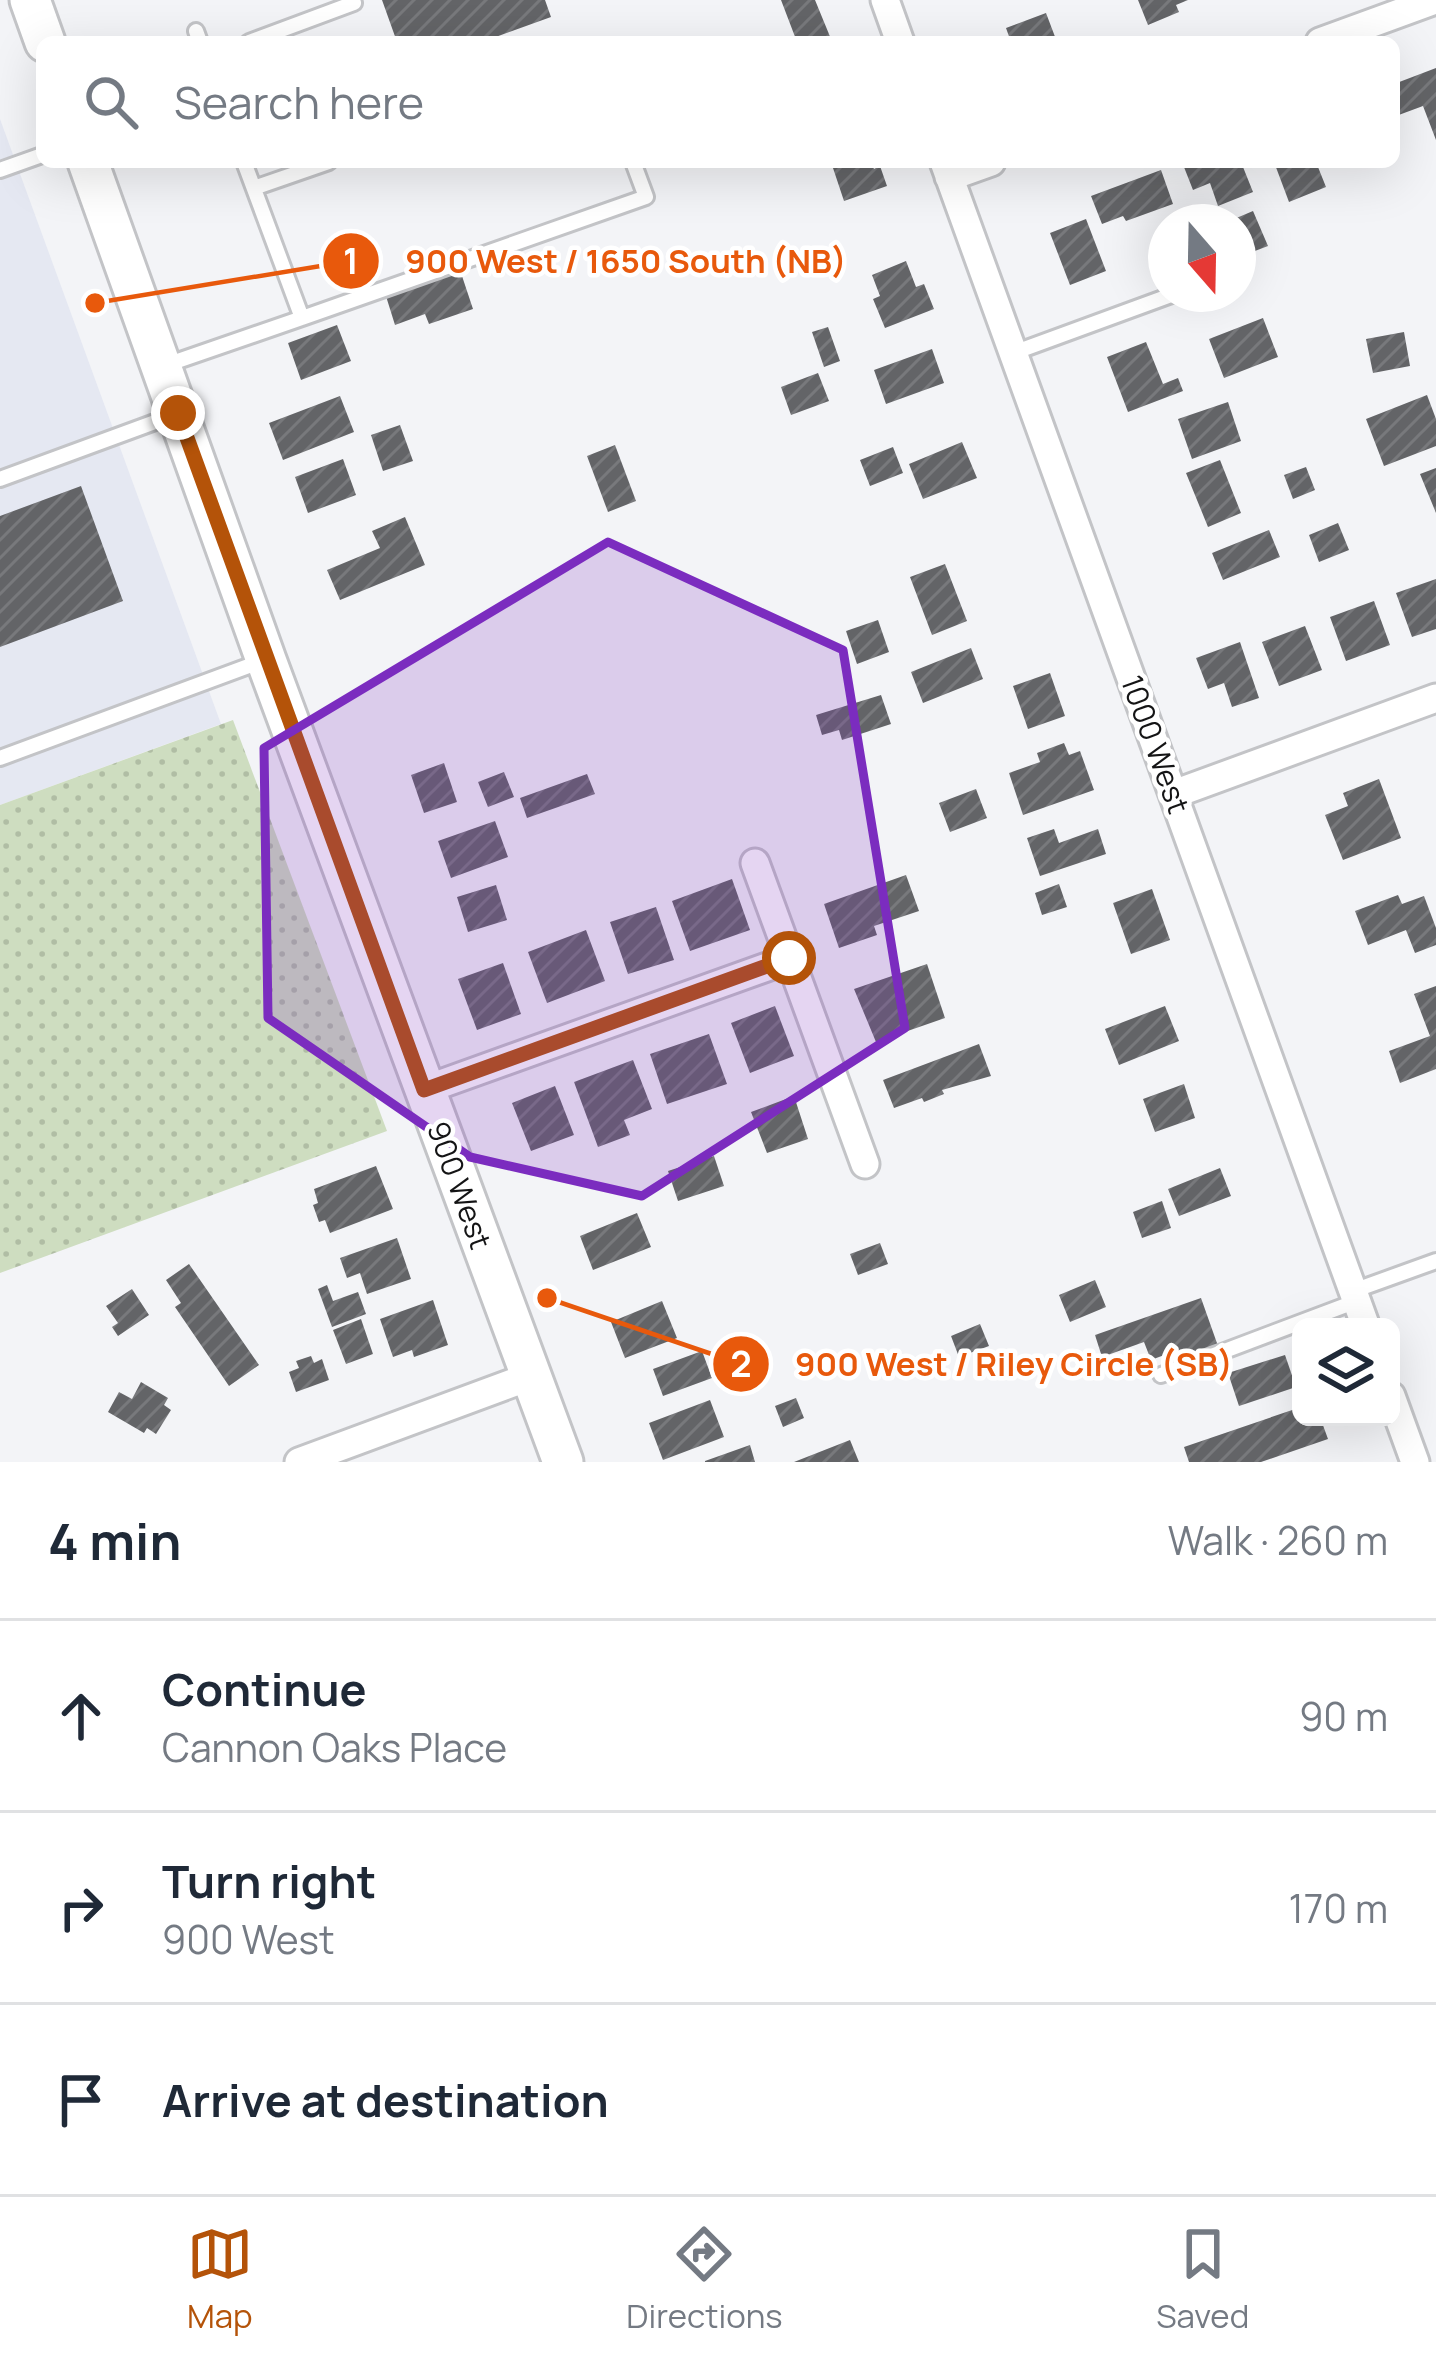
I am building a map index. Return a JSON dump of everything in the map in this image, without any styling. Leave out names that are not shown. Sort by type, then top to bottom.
[{"type":"main road","points":[[31,0],[43,36]]},
{"type":"main road","name":"900 West","points":[[90,168],[266,660],[563,1462]]},
{"type":"street","points":[[885,0],[898,36]]},
{"type":"street","points":[[1336,36],[1435,0]]},
{"type":"street","name":"1000 West","points":[[947,170],[1359,1306]]},
{"type":"street","points":[[1174,794],[1436,698]]},
{"type":"street","points":[[755,863],[865,1164]]},
{"type":"street","points":[[424,1090],[789,958]]},
{"type":"street","points":[[299,1462],[531,1376]]},
{"type":"street","points":[[1400,1421],[1415,1462]]},
{"type":"lane","points":[[265,36],[355,3]]},
{"type":"lane","points":[[0,170],[36,157]]},
{"type":"lane","points":[[246,168],[302,318]]},
{"type":"lane","points":[[254,188],[312,168]]},
{"type":"lane","points":[[162,367],[646,197],[635,168]]},
{"type":"lane","points":[[1012,353],[1148,303]]},
{"type":"lane","points":[[0,479],[178,413]]},
{"type":"lane","points":[[0,758],[266,660]]},
{"type":"lane","points":[[1161,1376],[1359,1306],[1436,1261]]},
{"type":"highlighted area","points":[[608,542],[843,650],[905,1028],[642,1196],[470,1157],[268,1018],[264,748]]},
{"type":"shaded area","points":[[0,119],[221,724],[0,805]]},
{"type":"green space","points":[[233,720],[387,1131],[0,1273],[0,805]]},
{"type":"building","points":[[382,0],[545,0],[551,17],[499,36],[395,36]]},
{"type":"building","points":[[781,0],[815,0],[830,36],[795,36]]},
{"type":"building","points":[[1138,0],[1188,0],[1176,5],[1179,12],[1148,25]]},
{"type":"building","points":[[1046,13],[1055,36],[1009,36],[1006,28]]},
{"type":"building","points":[[1436,68],[1436,140],[1423,106],[1400,115],[1400,82]]},
{"type":"building","points":[[833,168],[881,168],[887,186],[844,201]]},
{"type":"building","points":[[1184,168],[1243,168],[1253,192],[1217,204],[1210,183],[1193,190]]},
{"type":"building","points":[[1276,168],[1318,168],[1326,187],[1289,202]]},
{"type":"building","points":[[1161,170],[1173,204],[1148,204],[1148,213],[1102,224],[1091,196]]},
{"type":"building","points":[[1256,218],[1268,246],[1256,251]]},
{"type":"building","points":[[1086,219],[1106,271],[1070,285],[1050,233]]},
{"type":"building","points":[[906,261],[916,287],[924,284],[934,309],[885,328],[873,299],[880,296],[872,275]]},
{"type":"building","points":[[459,267],[473,309],[429,324],[425,314],[395,325],[385,293]]},
{"type":"building","points":[[1263,318],[1278,357],[1224,378],[1209,339]]},
{"type":"building","points":[[337,325],[351,361],[301,380],[288,343]]},
{"type":"building","points":[[828,327],[840,361],[824,367],[812,332]]},
{"type":"building","points":[[1404,332],[1410,366],[1373,373],[1366,339]]},
{"type":"building","points":[[1146,342],[1163,384],[1178,378],[1183,391],[1128,412],[1107,357]]},
{"type":"building","points":[[932,349],[944,383],[886,404],[874,370]]},
{"type":"building","points":[[818,373],[829,401],[791,415],[781,387]]},
{"type":"building","points":[[1427,395],[1436,419],[1436,446],[1384,466],[1366,419]]},
{"type":"building","points":[[340,396],[354,432],[283,460],[269,423]]},
{"type":"building","points":[[1228,402],[1241,441],[1192,459],[1178,419]]},
{"type":"building","points":[[400,425],[413,461],[383,471],[371,435]]},
{"type":"building","points":[[962,442],[977,478],[923,499],[909,464]]},
{"type":"building","points":[[615,445],[636,501],[608,512],[587,456]]},
{"type":"building","points":[[893,447],[903,473],[870,486],[860,460]]},
{"type":"building","points":[[343,459],[356,495],[308,513],[295,477]]},
{"type":"building","points":[[1220,460],[1241,513],[1208,527],[1186,473]]},
{"type":"building","points":[[1306,467],[1315,490],[1293,499],[1284,475]]},
{"type":"building","points":[[1436,468],[1436,513],[1420,474]]},
{"type":"building","points":[[81,486],[123,601],[0,647],[0,516]]},
{"type":"building","points":[[405,517],[425,565],[340,600],[327,570],[380,548],[372,531]]},
{"type":"building","points":[[1338,523],[1349,550],[1319,562],[1309,535]]},
{"type":"building","points":[[1269,530],[1280,557],[1223,580],[1212,553]]},
{"type":"building","points":[[945,564],[967,621],[932,635],[910,577]]},
{"type":"building","points":[[1436,579],[1436,629],[1412,637],[1396,593]]},
{"type":"building","points":[[1374,601],[1390,645],[1346,661],[1330,617]]},
{"type":"building","points":[[878,620],[889,652],[857,664],[846,631]]},
{"type":"building","points":[[1305,626],[1322,670],[1279,686],[1262,642]]},
{"type":"building","points":[[1240,642],[1259,698],[1232,707],[1224,683],[1208,689],[1196,658]]},
{"type":"building","points":[[971,648],[983,679],[923,703],[911,672]]},
{"type":"building","points":[[1050,673],[1065,716],[1028,729],[1013,686]]},
{"type":"building","points":[[881,695],[891,724],[842,740],[839,730],[822,735],[816,715]]},
{"type":"building","points":[[1064,743],[1069,755],[1080,751],[1094,790],[1023,815],[1009,773],[1040,762],[1037,753]]},
{"type":"building","points":[[444,763],[457,802],[424,813],[411,775]]},
{"type":"building","points":[[504,772],[514,797],[488,807],[478,782]]},
{"type":"building","points":[[587,774],[595,794],[527,818],[520,798]]},
{"type":"building","points":[[1379,779],[1401,838],[1343,860],[1325,815],[1348,806],[1343,793]]},
{"type":"building","points":[[976,789],[987,818],[950,832],[939,803]]},
{"type":"building","points":[[495,821],[508,857],[451,878],[438,841]]},
{"type":"building","points":[[1054,829],[1059,843],[1098,829],[1106,854],[1040,876],[1027,838]]},
{"type":"building","points":[[906,875],[919,911],[874,926],[877,935],[839,948],[824,904]]},
{"type":"building","points":[[732,879],[750,930],[690,951],[672,901]]},
{"type":"building","points":[[1059,884],[1067,907],[1042,915],[1035,893]]},
{"type":"building","points":[[496,885],[507,920],[468,932],[457,897]]},
{"type":"building","points":[[1152,889],[1170,940],[1131,954],[1113,903]]},
{"type":"building","points":[[1398,895],[1402,904],[1424,896],[1436,928],[1436,945],[1415,953],[1406,930],[1368,945],[1355,911]]},
{"type":"building","points":[[656,907],[674,960],[628,974],[610,922]]},
{"type":"building","points":[[586,930],[605,981],[547,1003],[528,952]]},
{"type":"building","points":[[503,963],[521,1014],[477,1030],[458,979]]},
{"type":"building","points":[[927,964],[945,1018],[876,1042],[854,989]]},
{"type":"building","points":[[1436,986],[1436,1069],[1400,1083],[1389,1051],[1430,1036],[1414,994]]},
{"type":"building","points":[[775,1006],[794,1056],[750,1073],[731,1023]]},
{"type":"building","points":[[1165,1006],[1179,1041],[1119,1065],[1105,1029]]},
{"type":"building","points":[[709,1034],[727,1084],[667,1104],[650,1054]]},
{"type":"building","points":[[979,1044],[991,1076],[942,1090],[944,1094],[924,1102],[922,1098],[894,1108],[883,1080]]},
{"type":"building","points":[[633,1060],[652,1109],[624,1120],[630,1135],[598,1147],[574,1082]]},
{"type":"building","points":[[1184,1084],[1195,1118],[1155,1132],[1143,1099]]},
{"type":"building","points":[[555,1086],[574,1135],[531,1151],[512,1103]]},
{"type":"building","points":[[794,1096],[808,1139],[767,1153],[751,1112]]},
{"type":"building","points":[[714,1156],[724,1186],[678,1201],[668,1171]]},
{"type":"building","points":[[376,1166],[393,1209],[330,1233],[325,1220],[319,1222],[314,1189]]},
{"type":"building","points":[[1220,1168],[1231,1196],[1179,1216],[1168,1189]]},
{"type":"building","points":[[1162,1201],[1171,1228],[1142,1238],[1133,1212]]},
{"type":"building","points":[[637,1213],[651,1247],[593,1270],[580,1236]]},
{"type":"building","points":[[397,1238],[411,1279],[367,1294],[360,1273],[347,1278],[340,1258]]},
{"type":"building","points":[[880,1243],[888,1264],[858,1275],[850,1254]]},
{"type":"building","points":[[189,1264],[259,1365],[229,1386],[175,1307],[181,1303],[166,1280]]},
{"type":"building","points":[[1095,1280],[1106,1307],[1070,1322],[1059,1295]]},
{"type":"building","points":[[327,1285],[333,1301],[358,1292],[366,1314],[332,1327],[318,1289]]},
{"type":"building","points":[[132,1289],[149,1315],[118,1336],[112,1327],[118,1323],[106,1306]]},
{"type":"building","points":[[1201,1298],[1218,1346],[1178,1360],[1175,1351],[1151,1360],[1144,1342],[1102,1357],[1095,1335]]},
{"type":"building","points":[[433,1300],[448,1345],[414,1357],[412,1350],[393,1357],[380,1319]]},
{"type":"building","points":[[662,1301],[677,1338],[625,1358],[611,1322]]},
{"type":"building","points":[[361,1319],[373,1354],[346,1364],[333,1330]]},
{"type":"building","points":[[980,1324],[989,1346],[959,1357],[951,1336]]},
{"type":"building","points":[[702,1351],[712,1378],[663,1396],[653,1369]]},
{"type":"building","points":[[1285,1355],[1292,1388],[1239,1406],[1228,1373]]},
{"type":"building","points":[[311,1356],[314,1363],[322,1359],[329,1380],[296,1392],[289,1372],[299,1368],[296,1361]]},
{"type":"building","points":[[141,1382],[168,1398],[164,1405],[171,1410],[156,1434],[147,1428],[144,1433],[108,1412],[119,1392],[132,1399]]},
{"type":"building","points":[[796,1398],[804,1418],[783,1427],[775,1406]]},
{"type":"building","points":[[710,1400],[724,1437],[663,1460],[649,1423]]},
{"type":"building","points":[[1292,1410],[1292,1426],[1323,1426],[1328,1439],[1261,1462],[1189,1462],[1184,1447]]},
{"type":"building","points":[[850,1440],[859,1462],[794,1462]]},
{"type":"building","points":[[750,1445],[755,1462],[705,1462],[705,1461]]},
{"type":"place","name":"900 West / 1650 South (NB)","points":[[95,303]]},
{"type":"place","name":"900 West / Riley Circle (SB)","points":[[547,1298]]},
{"type":"route","points":[[178,413],[424,1090],[789,958]]}]
